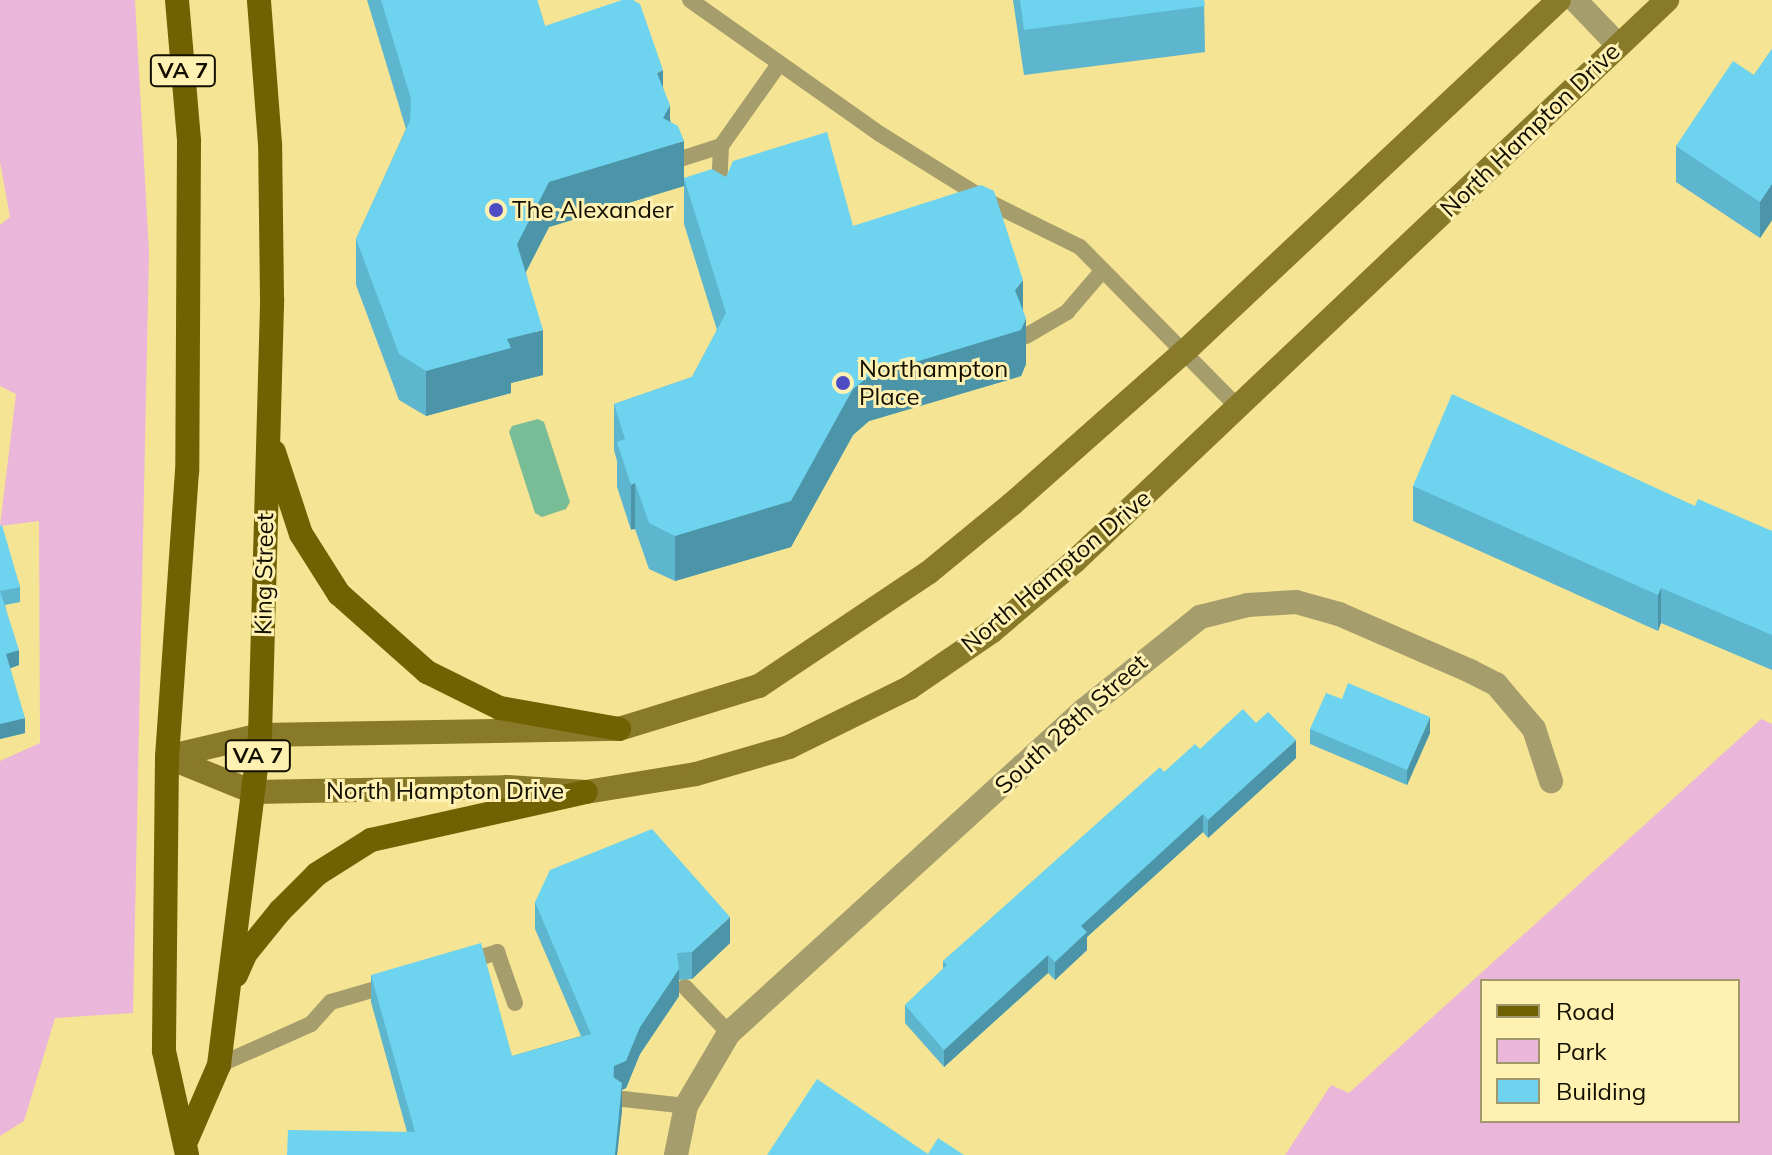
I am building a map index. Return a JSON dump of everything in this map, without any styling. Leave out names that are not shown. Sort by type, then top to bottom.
[{"type":"main road","name":"King Street","points":[[177,0],[189,141],[187,471],[167,757],[164,1051],[187,1147]]},
{"type":"main road","name":"King Street","points":[[187,1147],[219,1065],[260,735],[270,159],[259,0]]},
{"type":"main road","points":[[267,433],[301,534],[339,594],[379,633],[427,672],[500,708],[619,729]]},
{"type":"main road","points":[[227,995],[246,953],[280,911],[317,874],[371,840],[586,792]]},
{"type":"street","points":[[167,757],[260,735],[619,729],[759,686],[845,630],[976,533],[1184,352],[1559,0]]},
{"type":"street","points":[[1575,0],[1618,45]]},
{"type":"street","name":"North Hampton Drive","points":[[167,757],[253,792],[506,787],[586,792],[696,774],[789,747],[909,688],[991,632],[1240,409],[1667,0]]},
{"type":"street","name":"South 28th Street","points":[[676,1155],[686,1106],[729,1033],[1084,710],[1200,617],[1248,605],[1296,602],[1339,614],[1458,665],[1496,684],[1534,729],[1551,781]]},
{"type":"lane","points":[[690,0],[779,64],[991,203],[1080,247],[1240,409]]},
{"type":"lane","points":[[723,212],[716,174],[721,146],[779,64]]},
{"type":"lane","points":[[674,161],[721,146]]},
{"type":"lane","points":[[1026,336],[1067,312],[1103,270]]},
{"type":"lane","points":[[452,966],[497,952],[515,1003]]},
{"type":"lane","points":[[219,1065],[311,1024],[331,1002],[407,980]]},
{"type":"lane","points":[[685,987],[729,1033]]},
{"type":"lane","points":[[623,1099],[686,1106]]},
{"type":"green space","points":[[0,0],[135,0],[149,252],[133,1013],[55,1018],[24,1121],[0,1136],[0,761],[40,743],[39,521],[0,526],[16,394],[0,386],[0,225],[10,217],[0,162]]},
{"type":"green space","points":[[1761,719],[1772,724],[1772,1155],[1285,1155],[1331,1085],[1349,1093]]},
{"type":"shaded area","points":[[538,419],[544,422],[570,502],[566,509],[542,517],[535,513],[509,432],[512,426]]},
{"type":"building","name":"The Alexander","points":[[381,0],[537,0],[545,26],[622,0],[633,0],[640,4],[663,70],[657,73],[670,105],[663,118],[678,126],[684,141],[549,182],[517,244],[543,330],[507,339],[511,348],[426,371],[399,354],[356,239],[410,121],[411,99]]},
{"type":"building","points":[[1020,0],[1204,0],[1205,6],[1024,30]]},
{"type":"building","points":[[1772,49],[1772,184],[1760,202],[1676,146],[1733,61],[1754,75]]},
{"type":"building","name":"Northampton Place","points":[[827,132],[853,226],[981,185],[994,191],[1023,280],[1015,290],[1026,318],[1021,330],[869,376],[853,389],[791,501],[675,536],[649,523],[635,483],[631,485],[617,442],[625,439],[614,404],[692,377],[726,313],[684,178],[712,169],[726,177],[733,161]]},
{"type":"building","points":[[1452,394],[1695,506],[1698,499],[1772,531],[1772,635],[1661,588],[1658,595],[1413,486]]},
{"type":"building","points":[[2,525],[20,587],[0,591],[0,526]]},
{"type":"building","points":[[0,591],[19,650],[6,654],[25,718],[0,724]]},
{"type":"building","points":[[1348,683],[1430,717],[1407,770],[1310,729],[1326,693],[1342,699]]},
{"type":"building","points":[[1243,709],[1256,723],[1268,712],[1296,740],[1208,820],[1203,814],[1081,926],[1087,932],[1055,962],[1048,955],[944,1050],[905,1005],[947,965],[943,961],[1160,767],[1164,772],[1195,744],[1200,749]]},
{"type":"building","points":[[652,829],[730,917],[692,952],[677,953],[679,969],[640,1027],[626,1061],[614,1066],[613,1077],[622,1083],[615,1155],[287,1155],[288,1130],[415,1132],[371,975],[481,943],[512,1056],[591,1034],[535,902],[550,870]]},
{"type":"building","points":[[817,1079],[928,1154],[938,1138],[964,1155],[767,1155]]},
{"type":"place","name":"The Alexander","points":[[496,210]]},
{"type":"place","name":"Northampton Place","points":[[843,383]]}]
